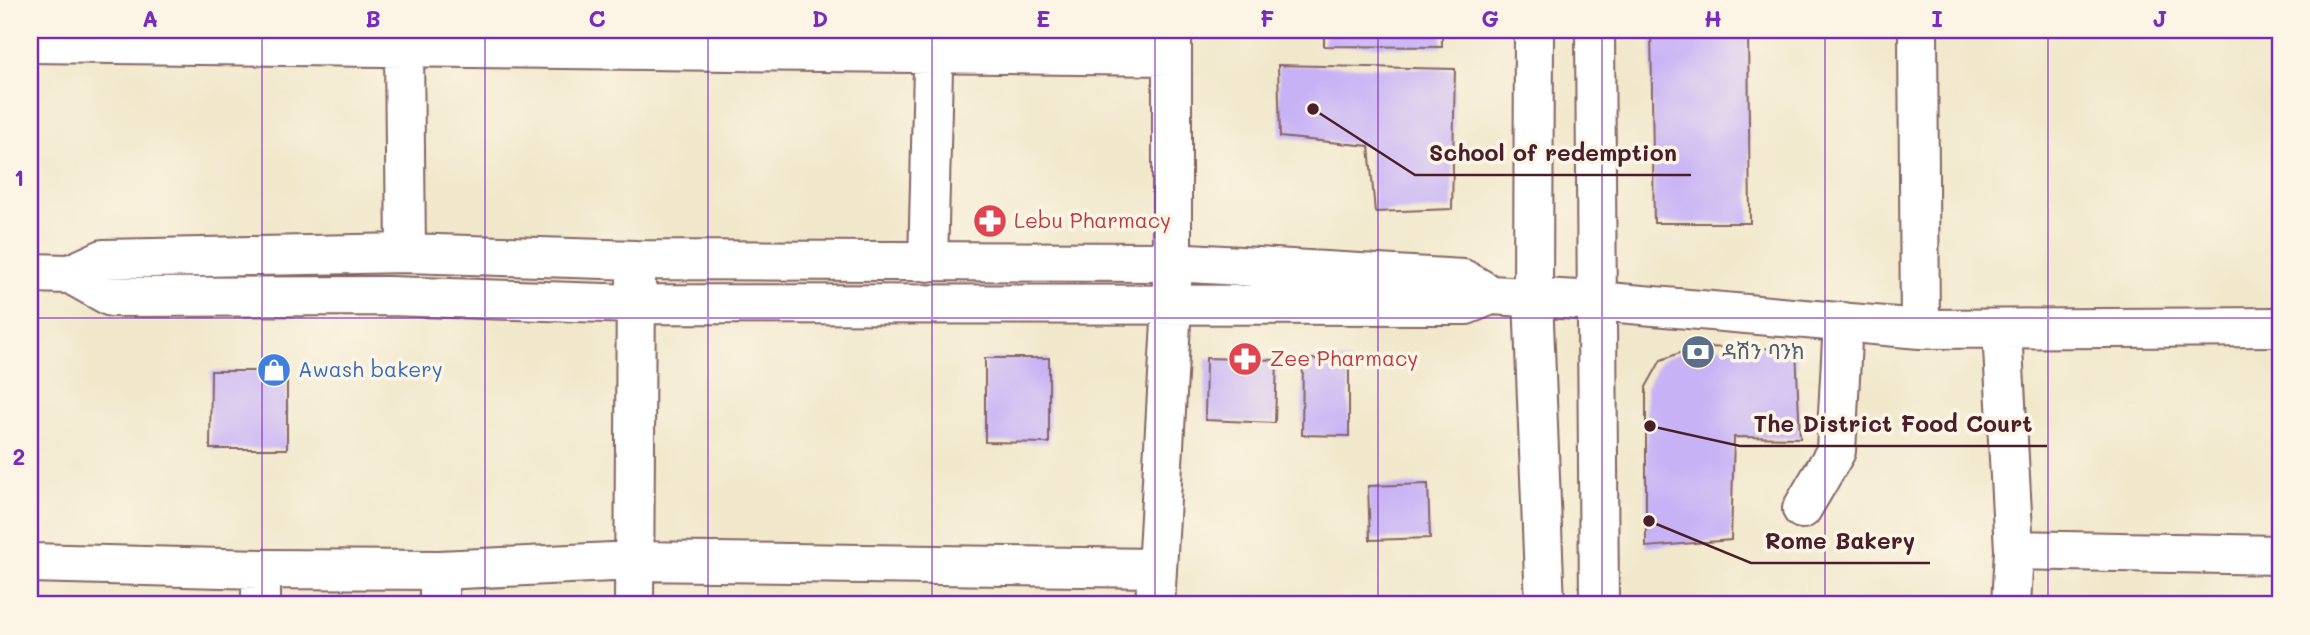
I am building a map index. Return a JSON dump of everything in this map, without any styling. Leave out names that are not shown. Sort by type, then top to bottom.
[{"type":"street","points":[[1534,30],[1532,298],[1545,605]]},
{"type":"street","points":[[1595,30],[1599,605]]},
{"type":"street","points":[[1918,30],[1920,329]]},
{"type":"street","points":[[30,43],[220,37],[404,48],[738,41],[1172,43],[1172,305],[1154,605]]},
{"type":"street","points":[[928,262],[934,42]]},
{"type":"street","points":[[404,48],[406,253]]},
{"type":"street","points":[[30,273],[70,274],[103,259],[406,253],[636,260],[1172,262],[1464,279],[1491,295]]},
{"type":"street","points":[[634,605],[636,260]]},
{"type":"street","points":[[70,274],[111,297],[390,296],[635,304],[1466,305],[1491,295],[1596,301],[1920,329],[2280,327]]},
{"type":"street","points":[[1802,509],[1836,451],[1843,322]]},
{"type":"street","points":[[2002,330],[2014,550],[2011,605]]},
{"type":"street","points":[[2014,550],[2280,555]]},
{"type":"street","points":[[30,563],[261,587],[439,588],[634,561],[1156,568]]},
{"type":"building","points":[[1324,30],[1442,30],[1442,47],[1324,46]]},
{"type":"building","points":[[1651,30],[1748,30],[1750,223],[1654,223]]},
{"type":"building","points":[[1278,65],[1455,69],[1452,209],[1375,212],[1369,146],[1280,137]]},
{"type":"building","points":[[1695,347],[1796,349],[1800,438],[1734,437],[1731,540],[1646,547],[1646,387],[1661,360]]},
{"type":"building","points":[[985,358],[1049,358],[1049,443],[985,442]]},
{"type":"building","points":[[1206,358],[1277,360],[1275,423],[1205,420]]},
{"type":"building","points":[[1303,359],[1349,360],[1349,436],[1302,435]]},
{"type":"building","points":[[211,371],[287,371],[287,449],[210,449]]},
{"type":"building","points":[[1428,484],[1430,538],[1370,540],[1368,486]]},
{"type":"place","name":"School of redemption","points":[[1313,109]]},
{"type":"place","name":"Lebu Pharmacy","points":[[990,221]]},
{"type":"place","name":"ዳሽን ባንክ","points":[[1698,352]]},
{"type":"place","name":"Zee Pharmacy","points":[[1245,359]]},
{"type":"place","name":"Awash bakery","points":[[274,370]]},
{"type":"place","name":"The District Food Court","points":[[1650,426]]},
{"type":"place","name":"Rome Bakery","points":[[1649,521]]}]
